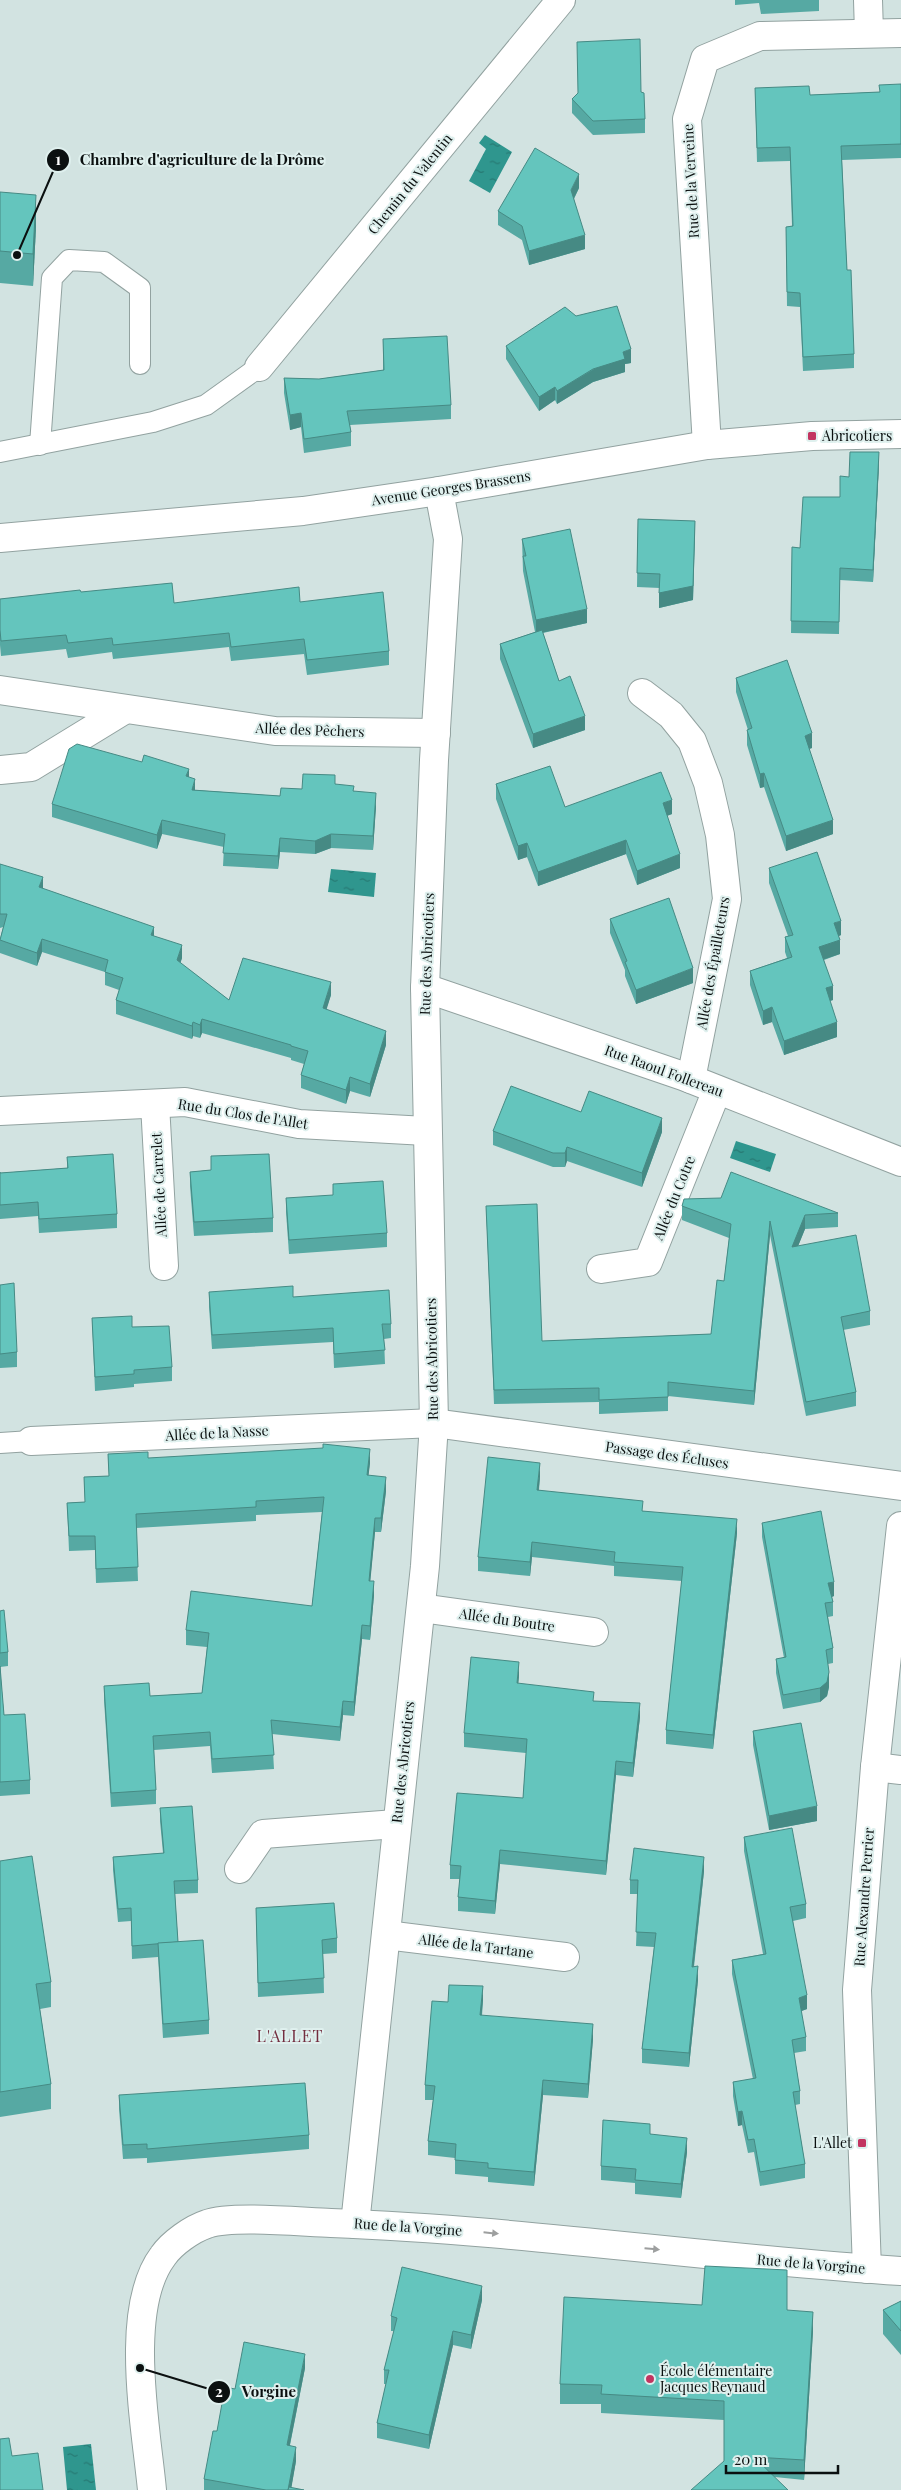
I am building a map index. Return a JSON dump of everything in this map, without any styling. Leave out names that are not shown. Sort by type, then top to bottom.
[{"type":"street","name":"Chemin du Valentin","points":[[259,367],[560,0]]},
{"type":"street","points":[[868,0],[869,33]]},
{"type":"street","name":"Rue de la Verveine","points":[[707,445],[687,119],[705,59],[760,36],[901,33]]},
{"type":"street","name":"Avenue Georges Brassens","points":[[0,538],[303,511],[439,491],[707,445],[812,436],[901,434]]},
{"type":"street","name":"Rue des Abricotiers","points":[[355,2224],[396,1824],[421,1608],[434,1423],[424,988],[436,733],[448,539],[439,491]]},
{"type":"street","name":"Allée des Pêchers","points":[[0,690],[275,731],[436,733]]},
{"type":"street","name":"Allée des Épailleteurs","points":[[642,693],[671,715],[692,742],[708,783],[720,835],[727,899],[691,1079]]},
{"type":"street","points":[[0,770],[31,766],[124,710]]},
{"type":"street","name":"Rue Raoul Follereau","points":[[424,988],[691,1079],[901,1162]]},
{"type":"street","name":"Allée du Cotre","points":[[601,1269],[648,1262],[717,1090]]},
{"type":"street","name":"Rue du Clos de l'Allet","points":[[0,1111],[185,1102],[299,1124],[426,1132]]},
{"type":"street","name":"Allée de Carrelet","points":[[155,1104],[164,1266]]},
{"type":"street","name":"Allée de la Nasse","points":[[31,1442],[434,1423]]},
{"type":"street","name":"Passage des Écluses","points":[[434,1423],[901,1486]]},
{"type":"street","name":"Rue Alexandre Perrier","points":[[867,2269],[857,1990],[875,1767],[901,1526]]},
{"type":"street","name":"Allée du Boutre","points":[[421,1608],[594,1632]]},
{"type":"street","points":[[875,1767],[901,1770]]},
{"type":"street","points":[[239,1870],[262,1834],[396,1824]]},
{"type":"street","name":"Allée de la Tartane","points":[[386,1935],[565,1957]]},
{"type":"street","name":"Rue de la Vorgine","points":[[152,2490],[140,2368],[142,2316],[150,2281],[164,2255],[186,2236],[208,2223],[238,2220],[411,2226],[901,2271]]},
{"type":"lane","points":[[40,445],[52,278],[69,260],[104,262],[140,288],[140,364]]},
{"type":"lane","points":[[0,452],[153,422],[206,405],[259,367]]},
{"type":"lane","name":"Allée de la Nasse","points":[[0,1443],[31,1442]]},
{"type":"water","points":[[485,135],[512,152],[490,193],[469,181],[486,149],[479,143]]},
{"type":"water","points":[[331,869],[376,873],[374,897],[328,892]]},
{"type":"water","points":[[736,1141],[776,1154],[770,1172],[730,1158]]},
{"type":"water","points":[[91,2444],[96,2490],[67,2490],[63,2447]]},
{"type":"building","points":[[640,39],[641,92],[644,93],[645,119],[593,121],[572,99],[578,93],[577,42]]},
{"type":"building","points":[[901,84],[901,144],[841,146],[847,270],[851,270],[854,354],[803,357],[800,293],[787,292],[786,227],[793,226],[790,147],[757,148],[755,88],[809,86],[810,95],[880,92],[879,85]]},
{"type":"building","points":[[535,148],[579,174],[571,190],[585,235],[529,251],[522,226],[498,211]]},
{"type":"building","points":[[0,192],[36,195],[33,254],[0,251]]},
{"type":"building","points":[[617,306],[631,349],[623,352],[625,359],[593,369],[557,391],[555,387],[539,397],[506,346],[565,307],[576,316]]},
{"type":"building","points":[[447,336],[451,405],[347,411],[351,432],[304,439],[301,413],[290,415],[284,378],[319,379],[384,370],[383,339]]},
{"type":"building","points":[[850,452],[879,452],[873,570],[840,568],[839,622],[791,621],[792,547],[800,548],[803,497],[840,497],[840,476],[849,477]]},
{"type":"building","points":[[638,519],[695,521],[693,586],[659,593],[660,574],[637,573]]},
{"type":"building","points":[[570,529],[587,609],[536,620],[523,556],[526,556],[522,539]]},
{"type":"building","points":[[172,583],[174,603],[299,587],[300,602],[383,592],[389,651],[307,660],[304,639],[231,647],[229,633],[113,645],[112,638],[68,643],[66,635],[1,641],[0,599],[80,590],[81,592]]},
{"type":"building","points":[[542,630],[559,681],[570,676],[585,716],[533,734],[500,644]]},
{"type":"building","points":[[787,660],[812,733],[805,736],[833,820],[786,836],[764,773],[760,774],[747,730],[752,728],[736,678]]},
{"type":"building","points":[[77,744],[142,762],[144,755],[189,769],[186,776],[195,779],[192,790],[280,796],[281,788],[302,789],[303,774],[335,775],[335,784],[354,786],[353,791],[376,793],[373,836],[331,834],[315,841],[280,838],[278,856],[223,853],[225,834],[162,820],[157,835],[52,804],[69,749]]},
{"type":"building","points":[[550,766],[565,807],[661,772],[672,800],[663,803],[680,854],[637,871],[626,840],[538,872],[527,843],[518,846],[496,784]]},
{"type":"building","points":[[817,852],[841,921],[834,923],[840,940],[819,947],[833,986],[826,988],[837,1022],[784,1041],[772,1007],[763,1011],[750,971],[792,957],[785,937],[793,935],[769,868]]},
{"type":"building","points":[[0,864],[43,877],[39,887],[154,927],[151,935],[182,945],[177,960],[229,1000],[243,958],[331,982],[323,1008],[386,1031],[370,1084],[350,1077],[346,1090],[301,1075],[308,1051],[202,1019],[200,1025],[193,1022],[192,1026],[116,1000],[123,978],[105,972],[108,960],[42,939],[37,953],[0,940],[7,914],[0,914]]},
{"type":"building","points":[[669,898],[693,968],[636,990],[625,962],[627,961],[610,919]]},
{"type":"building","points":[[511,1086],[581,1112],[589,1091],[662,1118],[642,1173],[567,1147],[565,1153],[553,1153],[493,1131]]},
{"type":"building","points":[[113,1154],[117,1214],[39,1219],[38,1202],[0,1205],[0,1173],[68,1168],[67,1157]]},
{"type":"building","points":[[269,1154],[273,1218],[194,1222],[190,1172],[211,1170],[211,1156]]},
{"type":"building","points":[[731,1172],[838,1213],[805,1215],[792,1247],[856,1235],[870,1311],[841,1317],[856,1392],[806,1402],[770,1221],[754,1391],[668,1382],[668,1397],[599,1400],[599,1388],[494,1390],[486,1206],[537,1204],[542,1341],[711,1334],[717,1280],[724,1281],[731,1224],[682,1206],[684,1199],[721,1198]]},
{"type":"building","points":[[383,1181],[387,1233],[289,1240],[286,1198],[333,1195],[333,1184]]},
{"type":"building","points":[[14,1283],[17,1352],[0,1354],[0,1285]]},
{"type":"building","points":[[293,1286],[293,1297],[389,1290],[391,1324],[382,1324],[385,1350],[334,1354],[333,1328],[212,1335],[209,1292]]},
{"type":"building","points":[[132,1316],[132,1327],[169,1326],[172,1367],[134,1370],[134,1374],[95,1377],[92,1318]]},
{"type":"building","points":[[323,1444],[370,1449],[367,1475],[386,1477],[381,1518],[375,1518],[369,1581],[374,1581],[370,1626],[362,1625],[354,1702],[343,1701],[340,1727],[271,1720],[274,1755],[212,1759],[210,1732],[153,1736],[156,1790],[111,1793],[104,1686],[149,1683],[150,1696],[202,1693],[209,1633],[186,1630],[191,1591],[312,1606],[324,1497],[256,1501],[256,1507],[136,1514],[138,1567],[96,1569],[95,1536],[69,1536],[67,1503],[85,1502],[84,1477],[109,1476],[108,1454],[148,1452],[148,1458],[323,1448]]},
{"type":"building","points":[[488,1457],[540,1463],[537,1490],[643,1501],[642,1511],[737,1519],[713,1735],[666,1730],[683,1567],[614,1562],[615,1552],[532,1542],[530,1562],[478,1557]]},
{"type":"building","points":[[821,1511],[834,1582],[828,1583],[833,1602],[825,1603],[833,1648],[826,1650],[829,1672],[827,1682],[820,1688],[783,1695],[776,1659],[786,1657],[762,1523]]},
{"type":"building","points":[[4,1610],[8,1652],[0,1653],[0,1611]]},
{"type":"building","points":[[471,1657],[519,1662],[517,1683],[594,1692],[593,1701],[640,1703],[633,1763],[616,1761],[606,1861],[500,1850],[495,1901],[458,1897],[461,1866],[450,1865],[457,1793],[523,1798],[527,1739],[464,1733]]},
{"type":"building","points":[[0,1666],[4,1715],[25,1714],[30,1780],[0,1782]]},
{"type":"building","points":[[801,1723],[817,1806],[769,1816],[753,1731]]},
{"type":"building","points":[[192,1806],[198,1880],[174,1881],[178,1942],[132,1946],[131,1908],[118,1909],[113,1857],[164,1853],[160,1808]]},
{"type":"building","points":[[792,1828],[806,1904],[790,1907],[807,1995],[799,1998],[806,2037],[792,2040],[800,2091],[793,2092],[805,2164],[760,2172],[754,2139],[748,2140],[742,2111],[738,2112],[733,2082],[756,2078],[732,1960],[766,1954],[744,1837]]},
{"type":"building","points":[[634,1848],[704,1857],[692,1967],[698,1966],[689,2053],[642,2049],[656,1933],[636,1932],[638,1880],[630,1880]]},
{"type":"building","points":[[32,1856],[51,1982],[36,1984],[51,2084],[0,2092],[0,1861]]},
{"type":"building","points":[[334,1903],[337,1938],[322,1940],[324,1978],[258,1983],[256,1908]]},
{"type":"building","points":[[203,1940],[209,2020],[163,2024],[158,1943]]},
{"type":"building","points":[[449,1985],[483,1986],[480,2015],[593,2024],[588,2084],[543,2080],[534,2172],[488,2168],[488,2163],[455,2160],[456,2144],[428,2141],[435,2086],[425,2085],[432,2001],[448,2002]]},
{"type":"building","points":[[305,2083],[309,2135],[147,2149],[147,2144],[123,2145],[119,2095]]},
{"type":"building","points":[[603,2120],[650,2124],[650,2134],[687,2138],[681,2184],[635,2180],[636,2169],[601,2166]]},
{"type":"building","points":[[705,2266],[787,2270],[787,2310],[813,2312],[804,2460],[754,2457],[788,2490],[691,2490],[724,2461],[724,2401],[601,2394],[602,2385],[560,2384],[564,2297],[702,2305]]},
{"type":"building","points":[[402,2267],[482,2286],[471,2335],[453,2331],[429,2435],[377,2423],[389,2370],[384,2370],[397,2318],[391,2316]]},
{"type":"building","points":[[901,2301],[901,2331],[883,2310]]},
{"type":"building","points":[[244,2342],[305,2354],[287,2445],[296,2447],[288,2490],[266,2490],[204,2479],[213,2431],[217,2431],[225,2387],[235,2389]]},
{"type":"building","points":[[9,2438],[12,2456],[38,2453],[43,2490],[0,2490],[0,2439]]},
{"type":"building","points":[[289,2487],[304,2490],[288,2490]]},
{"type":"place","name":"Chambre d'agriculture de la Drôme","points":[[17,255]]},
{"type":"place","name":"Abricotiers","points":[[812,436]]},
{"type":"place","name":"L'Allet","points":[[862,2143]]},
{"type":"place","name":"Vorgine","points":[[140,2368]]},
{"type":"place","name":"École élémentaire Jacques Reynaud","points":[[650,2379]]},
{"type":"district","name":"L'ALLET","points":[[290,2036]]}]
